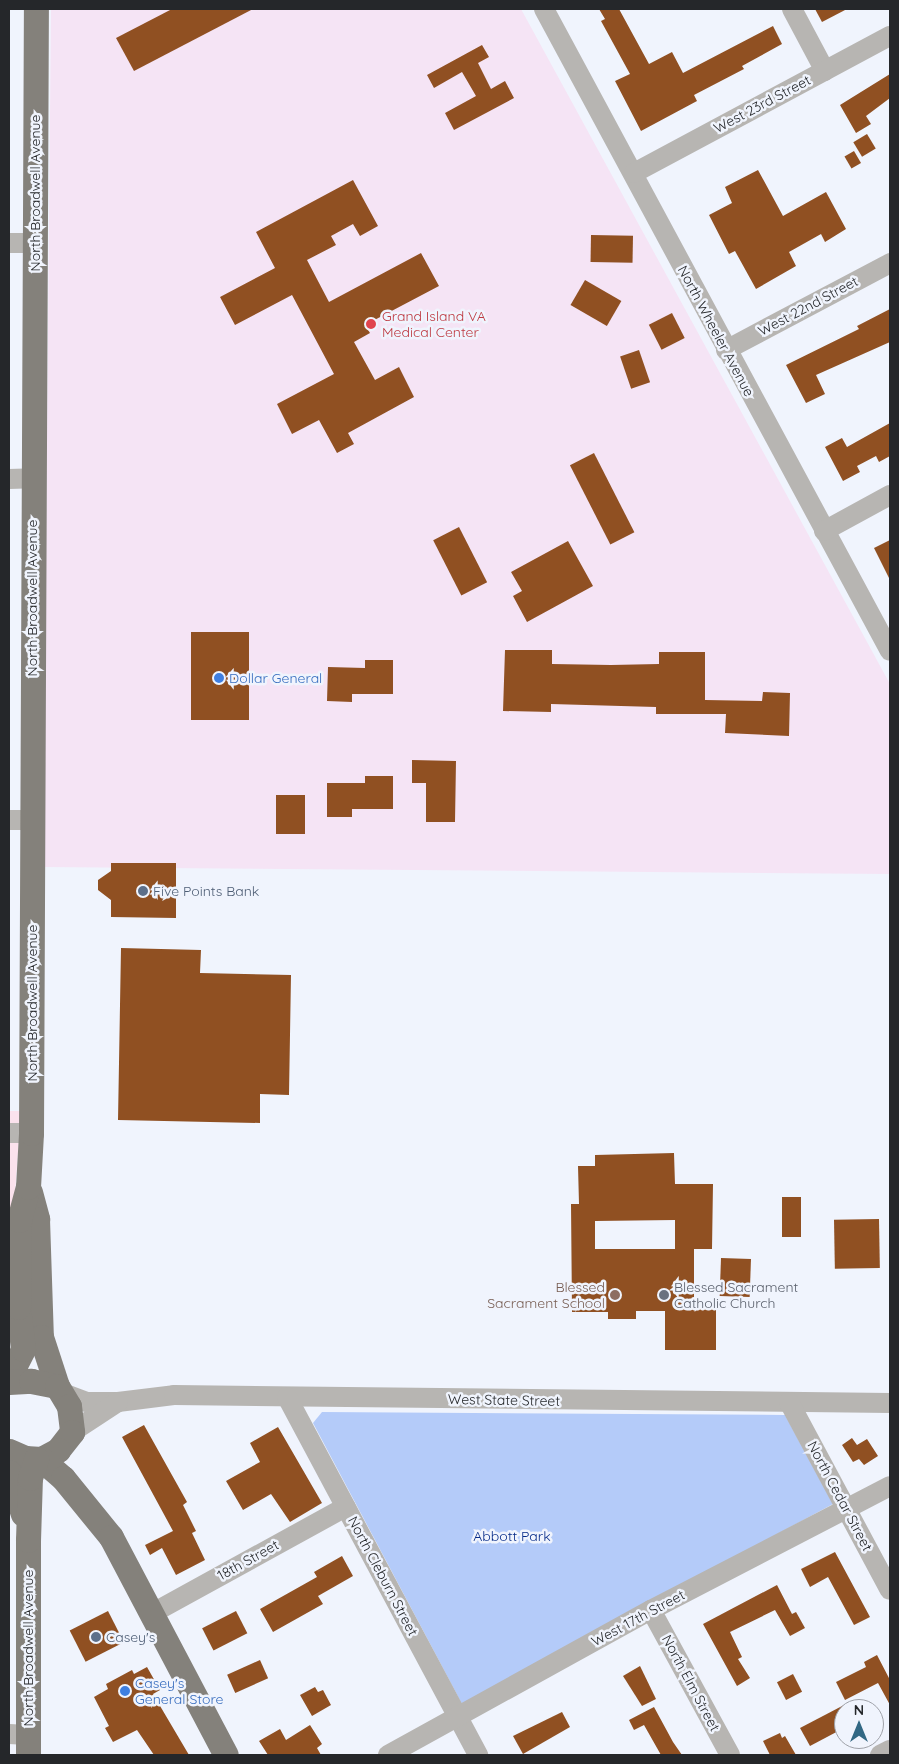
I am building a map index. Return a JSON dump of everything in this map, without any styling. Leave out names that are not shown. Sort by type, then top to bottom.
[{"type":"main road","name":"North Broadwell Avenue","points":[[36,9],[33,478],[20,820],[20,1133],[28,1187],[37,1219],[41,1337],[60,1390],[69,1406],[70,1436],[74,1465],[108,1513],[112,1537]]},
{"type":"main road","name":"North Broadwell Avenue","points":[[9,1377],[22,1349],[18,1307],[20,1220],[28,1187]]},
{"type":"main road","points":[[9,1382],[31,1381],[60,1390]]},
{"type":"main road","points":[[39,1459],[58,1450],[70,1436]]},
{"type":"main road","points":[[9,1451],[39,1459],[63,1478],[112,1537],[150,1614],[226,1755]]},
{"type":"main road","name":"North Broadwell Avenue","points":[[21,1741],[30,1478],[39,1459]]},
{"type":"main road","name":"North Broadwell Avenue","points":[[9,1472],[24,1518],[28,1540]]},
{"type":"street","name":"North Wheeler Avenue","points":[[544,9],[634,173],[726,350],[890,651]]},
{"type":"street","points":[[792,9],[825,71]]},
{"type":"street","name":"West 23rd Street","points":[[634,173],[890,36]]},
{"type":"street","points":[[9,243],[35,243]]},
{"type":"street","name":"West 22nd Street","points":[[726,350],[890,263]]},
{"type":"street","points":[[9,478],[33,478]]},
{"type":"street","points":[[824,531],[890,495]]},
{"type":"street","name":"West State Street","points":[[60,1390],[81,1401],[118,1402],[166,1395],[890,1402]]},
{"type":"street","name":"North Cleburn Street","points":[[286,1397],[478,1755]]},
{"type":"street","name":"West State Street","points":[[70,1436],[118,1402]]},
{"type":"street","name":"North Cedar Street","points":[[789,1402],[890,1590]]},
{"type":"street","name":"West 17th Street","points":[[388,1755],[651,1610],[890,1486]]},
{"type":"street","name":"18th Street","points":[[150,1614],[346,1507]]},
{"type":"street","name":"North Elm Street","points":[[651,1610],[730,1755]]},
{"type":"street","points":[[880,1755],[890,1750]]},
{"type":"shaded area","name":"Grand Island VA Medical Center","points":[[51,9],[521,9],[890,684],[890,874],[43,867]]},
{"type":"shaded area","points":[[9,1111],[21,1111],[9,1275]]},
{"type":"green space","name":"Abbott Park","points":[[322,1412],[785,1415],[833,1504],[462,1704],[313,1423]]},
{"type":"building","points":[[172,9],[253,9],[134,71],[116,38]]},
{"type":"building","points":[[599,9],[619,9],[649,64],[672,52],[683,73],[773,26],[782,44],[742,66],[744,69],[694,95],[697,101],[641,131],[615,81],[630,74],[601,21],[605,19]]},
{"type":"building","points":[[815,9],[847,9],[822,22]]},
{"type":"building","points":[[482,45],[489,57],[478,63],[491,89],[505,81],[514,98],[454,130],[445,113],[476,96],[462,72],[434,88],[427,75]]},
{"type":"building","points":[[890,74],[890,98],[866,116],[871,124],[856,133],[840,105]]},
{"type":"building","points":[[867,134],[876,149],[862,157],[853,142]]},
{"type":"building","points":[[854,151],[861,163],[851,169],[844,156]]},
{"type":"building","points":[[758,170],[783,216],[826,192],[846,229],[825,242],[821,234],[789,252],[796,266],[756,289],[735,251],[729,254],[709,215],[732,203],[725,187]]},
{"type":"building","points":[[353,180],[378,226],[360,236],[353,224],[331,236],[336,245],[307,260],[329,302],[421,253],[439,286],[365,325],[370,333],[354,342],[375,380],[399,367],[414,397],[348,433],[354,444],[337,453],[319,420],[292,434],[277,404],[334,374],[292,295],[235,325],[220,297],[275,268],[256,232]]},
{"type":"building","points":[[591,235],[633,236],[633,263],[591,262]]},
{"type":"building","points":[[585,280],[621,301],[607,326],[570,305]]},
{"type":"building","points":[[890,309],[890,342],[816,375],[825,394],[806,403],[786,365],[859,329],[857,326]]},
{"type":"building","points":[[672,313],[685,338],[662,350],[649,325]]},
{"type":"building","points":[[639,350],[650,382],[631,389],[620,357]]},
{"type":"building","points":[[890,423],[890,456],[879,462],[876,456],[857,466],[860,472],[843,481],[825,447],[842,438],[847,447]]},
{"type":"building","points":[[594,453],[634,532],[610,545],[570,465]]},
{"type":"building","points":[[459,527],[487,582],[461,595],[433,540]]},
{"type":"building","points":[[890,540],[890,580],[874,548]]},
{"type":"building","points":[[568,541],[593,586],[527,622],[513,596],[522,591],[511,572]]},
{"type":"building","points":[[191,632],[249,632],[249,720],[191,720]]},
{"type":"building","points":[[505,650],[552,650],[552,664],[611,665],[659,664],[659,652],[705,652],[705,700],[762,701],[763,692],[790,693],[789,736],[725,733],[726,714],[656,714],[656,707],[551,704],[551,712],[503,711]]},
{"type":"building","points":[[365,660],[393,660],[393,694],[352,694],[352,702],[327,701],[328,667],[365,668]]},
{"type":"building","points":[[412,760],[456,761],[455,822],[426,822],[426,783],[412,783]]},
{"type":"building","points":[[365,776],[393,776],[393,809],[352,809],[352,817],[327,817],[327,783],[365,783]]},
{"type":"building","points":[[276,795],[305,795],[305,834],[276,834]]},
{"type":"building","points":[[111,863],[176,863],[176,918],[111,917],[111,900],[98,890],[98,880],[111,871]]},
{"type":"building","points":[[121,948],[201,950],[200,973],[291,975],[289,1095],[260,1094],[260,1123],[118,1120]]},
{"type":"building","points":[[674,1153],[675,1184],[713,1184],[712,1249],[694,1249],[694,1308],[716,1308],[716,1350],[665,1350],[665,1311],[636,1311],[636,1319],[608,1319],[608,1312],[572,1312],[571,1204],[579,1204],[578,1166],[595,1166],[595,1155]],"holes":[[[675,1220],[675,1249],[595,1249],[595,1221]]]},
{"type":"building","points":[[782,1197],[801,1197],[801,1237],[782,1237]]},
{"type":"building","points":[[879,1219],[880,1268],[835,1269],[834,1220]]},
{"type":"building","points":[[721,1258],[751,1259],[750,1297],[720,1296]]},
{"type":"building","points":[[144,1425],[187,1502],[183,1505],[196,1531],[192,1533],[205,1560],[176,1575],[162,1548],[150,1555],[145,1545],[173,1531],[122,1437]]},
{"type":"building","points":[[278,1427],[322,1503],[290,1522],[271,1494],[243,1510],[226,1481],[260,1462],[250,1443]]},
{"type":"building","points":[[852,1438],[857,1445],[867,1439],[878,1456],[864,1465],[859,1459],[853,1462],[842,1445]]},
{"type":"building","points":[[835,1552],[870,1617],[854,1625],[828,1577],[810,1587],[801,1569]]},
{"type":"building","points":[[342,1556],[353,1576],[318,1596],[323,1604],[273,1632],[260,1609],[317,1577],[314,1572]]},
{"type":"building","points":[[777,1585],[792,1614],[796,1612],[805,1628],[790,1636],[775,1610],[730,1632],[742,1657],[738,1659],[750,1678],[737,1686],[703,1624]]},
{"type":"building","points":[[108,1611],[124,1642],[86,1662],[70,1631]]},
{"type":"building","points":[[236,1611],[247,1633],[213,1651],[202,1628]]},
{"type":"building","points":[[877,1655],[890,1680],[890,1705],[878,1683],[844,1699],[836,1682],[866,1667],[864,1662]]},
{"type":"building","points":[[260,1660],[268,1678],[235,1693],[227,1675]]},
{"type":"building","points":[[640,1666],[656,1699],[642,1706],[623,1676]]},
{"type":"building","points":[[147,1667],[160,1690],[153,1694],[189,1755],[154,1755],[137,1730],[113,1742],[105,1728],[109,1726],[94,1697],[108,1689],[106,1684],[132,1670],[134,1674]]},
{"type":"building","points":[[793,1674],[802,1692],[786,1700],[777,1682]]},
{"type":"building","points":[[315,1687],[318,1692],[323,1690],[331,1705],[312,1716],[300,1695]]},
{"type":"building","points":[[654,1707],[682,1755],[661,1755],[644,1725],[634,1730],[629,1720]]},
{"type":"building","points":[[834,1710],[834,1733],[810,1746],[800,1728]]},
{"type":"building","points":[[562,1712],[570,1727],[523,1754],[513,1736]]},
{"type":"building","points":[[310,1725],[322,1744],[317,1748],[321,1755],[268,1755],[259,1741],[280,1729],[286,1740]]},
{"type":"building","points":[[780,1733],[782,1738],[785,1736],[796,1755],[770,1755],[763,1741]]},
{"type":"place","name":"Grand Island VA Medical Center","points":[[371,324]]},
{"type":"place","name":"Dollar General","points":[[219,678]]},
{"type":"place","name":"Five Points Bank","points":[[143,891]]},
{"type":"place","name":"Blessed Sacrament School","points":[[615,1295]]},
{"type":"place","name":"Blessed Sacrament Catholic Church","points":[[664,1295]]},
{"type":"place","name":"Casey's","points":[[96,1637]]},
{"type":"place","name":"Casey's General Store","points":[[125,1691]]}]
